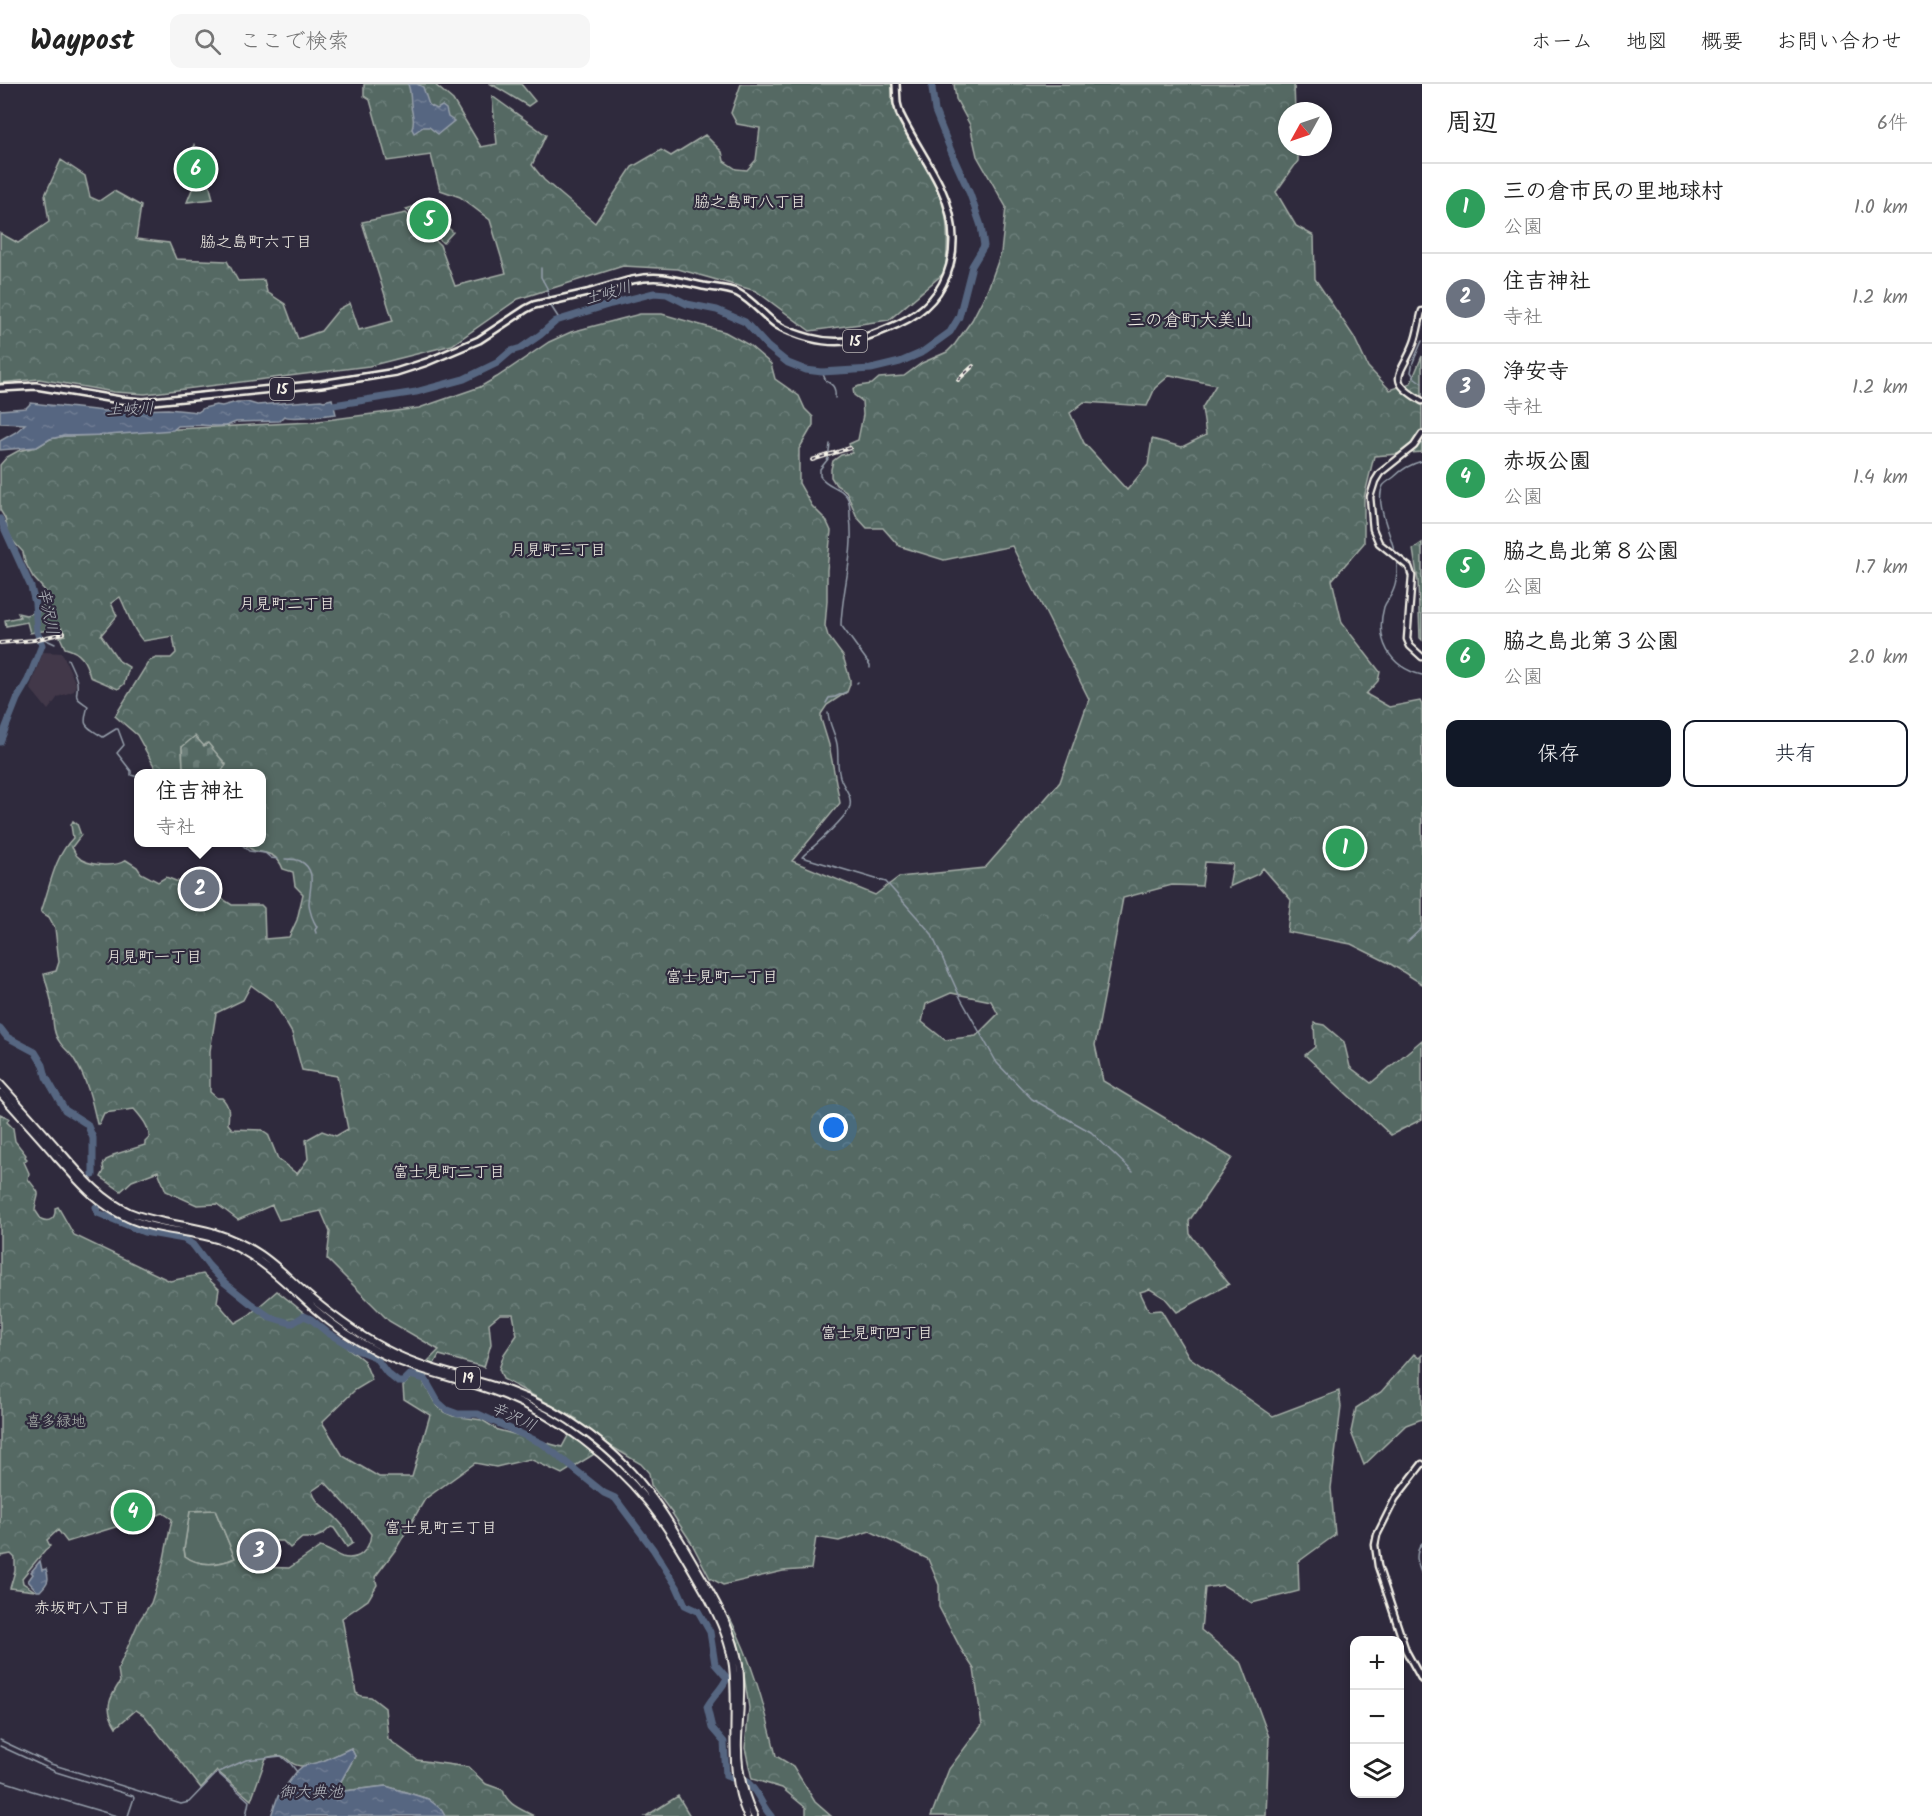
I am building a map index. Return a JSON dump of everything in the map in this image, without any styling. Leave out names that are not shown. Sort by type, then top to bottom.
[{"type":"highway","name":"19","points":[[0,1084],[90,1185],[117,1206],[135,1214],[212,1232],[237,1241],[261,1255],[321,1307],[362,1336],[417,1363],[530,1400],[582,1430],[624,1466],[651,1496],[667,1519],[727,1624],[739,1665],[740,1767],[743,1787],[754,1816]]},
{"type":"highway","name":"19","points":[[0,1093],[85,1189],[112,1210],[140,1223],[209,1236],[236,1247],[260,1262],[335,1326],[359,1341],[390,1358],[502,1395],[536,1410],[573,1433],[629,1481],[649,1504],[689,1565],[717,1614],[726,1636],[733,1673],[735,1769],[747,1816]]},
{"type":"main road","name":"15","points":[[0,388],[49,387],[143,402],[287,388],[377,376],[412,367],[479,340],[526,309],[634,280],[654,278],[732,291],[752,303],[777,324],[794,333],[814,339],[851,342],[872,336],[908,319],[931,300],[945,282],[951,262],[951,234],[947,206],[940,186],[900,114],[896,84]]},
{"type":"main road","points":[[1422,311],[1415,343],[1399,376],[1406,391],[1422,401]]},
{"type":"main road","points":[[1422,434],[1414,446],[1380,473],[1370,497],[1373,529],[1379,543],[1400,558],[1409,567],[1412,576],[1407,639],[1410,646],[1422,657]]},
{"type":"main road","points":[[1422,1464],[1395,1499],[1377,1535],[1375,1545],[1378,1566],[1406,1651],[1422,1680]]},
{"type":"shaded area","points":[[43,652],[62,653],[76,684],[74,691],[58,697],[48,710],[30,688]]},
{"type":"green space","points":[[364,84],[434,84],[453,100],[481,147],[497,144],[492,96],[546,135],[532,165],[544,180],[595,223],[632,167],[661,150],[671,156],[705,135],[722,152],[724,161],[736,169],[747,170],[756,160],[760,128],[737,124],[731,113],[741,84],[893,84],[892,100],[895,111],[930,171],[941,196],[948,239],[945,272],[889,320],[810,331],[756,291],[678,269],[623,266],[518,299],[452,345],[369,366],[145,394],[114,392],[39,379],[0,383],[0,233],[18,243],[49,222],[45,195],[61,160],[85,176],[90,197],[99,201],[114,191],[141,206],[136,239],[169,243],[176,259],[227,261],[238,281],[264,280],[267,292],[285,304],[298,339],[321,331],[339,309],[350,303],[359,330],[393,321],[362,222],[406,213],[440,245],[455,286],[506,273],[490,220],[460,197],[440,190],[431,155],[387,161],[370,100],[364,96]]},
{"type":"green space","points":[[491,84],[521,84],[535,101],[528,106]]},
{"type":"green space","name":"喜多緑地","points":[[954,84],[1294,84],[1295,102],[1278,102],[1278,156],[1298,156],[1298,161],[1276,192],[1296,226],[1314,236],[1315,279],[1354,337],[1368,367],[1390,390],[1411,383],[1422,356],[1422,452],[1374,456],[1364,498],[1364,543],[1332,580],[1342,623],[1380,672],[1378,681],[1366,694],[1389,707],[1420,701],[1422,705],[1422,984],[1389,963],[1351,944],[1287,932],[1291,900],[1263,868],[1258,874],[1229,887],[1233,864],[1205,862],[1202,886],[1172,885],[1123,898],[1095,1045],[1103,1081],[1232,1158],[1189,1221],[1190,1234],[1229,1284],[1177,1312],[1165,1298],[1150,1289],[1140,1292],[1149,1311],[1161,1310],[1189,1357],[1273,1416],[1339,1391],[1341,1407],[1331,1488],[1335,1535],[1298,1562],[1299,1591],[1252,1603],[1223,1585],[1205,1588],[1201,1630],[1242,1664],[1269,1737],[1266,1816],[931,1816],[949,1769],[982,1725],[974,1669],[939,1607],[939,1585],[928,1559],[870,1531],[839,1541],[816,1537],[811,1569],[783,1571],[723,1585],[710,1578],[691,1542],[651,1485],[649,1473],[641,1464],[609,1445],[562,1474],[530,1459],[496,1467],[475,1463],[425,1499],[396,1549],[375,1577],[377,1585],[368,1600],[342,1618],[356,1693],[371,1697],[385,1708],[388,1739],[417,1760],[468,1767],[486,1784],[503,1790],[515,1806],[534,1816],[444,1816],[428,1799],[386,1786],[335,1792],[355,1756],[351,1748],[327,1760],[307,1766],[296,1765],[280,1756],[266,1758],[251,1800],[217,1771],[201,1788],[145,1716],[136,1710],[116,1727],[109,1709],[113,1694],[120,1682],[118,1669],[139,1621],[151,1603],[162,1569],[172,1519],[163,1513],[149,1518],[144,1498],[117,1506],[122,1525],[67,1542],[58,1530],[47,1540],[50,1546],[22,1578],[23,1583],[35,1591],[10,1588],[15,1571],[15,1558],[11,1554],[0,1556],[0,1114],[9,1118],[7,1122],[13,1128],[15,1141],[26,1155],[27,1159],[24,1162],[29,1173],[28,1179],[38,1194],[35,1210],[41,1219],[52,1219],[55,1208],[58,1207],[74,1235],[170,1281],[203,1274],[219,1289],[217,1302],[235,1323],[249,1315],[277,1291],[364,1361],[372,1380],[355,1390],[322,1422],[343,1456],[379,1477],[412,1477],[430,1415],[404,1399],[403,1386],[439,1350],[389,1321],[327,1259],[330,1232],[321,1211],[279,1220],[272,1205],[238,1220],[217,1204],[197,1205],[166,1191],[158,1171],[132,1181],[121,1191],[101,1177],[106,1160],[113,1155],[145,1145],[149,1134],[144,1122],[134,1109],[104,1113],[97,1124],[86,1082],[72,1057],[56,1037],[51,1000],[44,974],[56,971],[59,962],[55,928],[49,917],[41,912],[57,863],[73,838],[71,825],[73,821],[77,824],[81,835],[72,847],[81,859],[94,864],[108,865],[126,860],[137,867],[141,873],[158,882],[166,877],[189,882],[202,886],[232,905],[261,905],[264,908],[265,939],[289,937],[297,920],[303,894],[295,886],[293,872],[283,869],[272,856],[249,847],[266,847],[266,769],[223,769],[226,764],[207,743],[204,746],[182,747],[185,769],[156,769],[137,735],[115,716],[149,661],[156,658],[171,658],[176,653],[173,636],[143,641],[120,597],[111,603],[117,616],[101,635],[119,661],[129,667],[124,684],[118,689],[90,677],[82,658],[65,648],[60,637],[65,635],[62,628],[30,633],[27,622],[6,626],[5,620],[20,617],[18,613],[26,615],[40,611],[48,594],[33,577],[25,562],[23,552],[8,532],[5,518],[0,510],[0,465],[7,457],[18,451],[37,447],[50,439],[64,436],[311,422],[419,408],[480,387],[549,342],[571,332],[640,314],[662,314],[725,332],[749,345],[771,364],[775,379],[799,396],[805,409],[813,417],[813,425],[799,449],[799,483],[812,506],[826,520],[831,531],[825,626],[828,636],[843,656],[850,679],[847,692],[827,705],[821,714],[840,803],[792,861],[875,895],[899,877],[985,868],[1060,782],[1089,699],[1012,546],[944,560],[899,546],[883,528],[867,528],[857,517],[846,491],[836,485],[831,477],[833,461],[841,455],[852,453],[849,444],[858,440],[863,415],[862,401],[854,395],[853,389],[872,384],[879,378],[904,376],[922,363],[947,352],[972,320],[988,289],[1001,253],[1006,207],[977,156],[970,125],[956,99]],"holes":[[[1170,375],[1216,385],[1202,408],[1206,435],[1182,447],[1152,439],[1148,465],[1127,490],[1084,443],[1070,413],[1084,402],[1147,406],[1155,388]],[[251,985],[274,1002],[292,1033],[302,1070],[337,1076],[348,1129],[336,1136],[322,1131],[306,1140],[308,1159],[297,1174],[278,1159],[268,1134],[262,1130],[232,1129],[228,1124],[228,1107],[222,1098],[217,1098],[210,1092],[210,1051],[216,1013],[243,1000]],[[951,993],[991,1001],[998,1014],[976,1036],[945,1040],[922,1022],[926,1004]],[[500,1314],[513,1314],[517,1335],[504,1354],[499,1369],[503,1379],[577,1419],[562,1447],[498,1430],[482,1420],[453,1416],[444,1412],[436,1405],[424,1383],[439,1355],[484,1367],[491,1344],[489,1323]],[[325,1482],[371,1534],[365,1550],[358,1556],[348,1558],[320,1547],[289,1568],[259,1567],[255,1548],[276,1541],[283,1541],[290,1548],[302,1538],[314,1538],[331,1527],[347,1547],[353,1543],[342,1524],[319,1504],[314,1496],[312,1491]],[[215,1510],[235,1558],[216,1563],[191,1560],[185,1556],[184,1549],[190,1511]]]},
{"type":"green space","points":[[194,145],[199,161],[203,160],[213,199],[187,202],[195,182],[184,176]]},
{"type":"green space","points":[[422,204],[453,232],[443,243],[406,209]]},
{"type":"green space","points":[[1422,543],[1422,640],[1420,638],[1418,581],[1413,549]]},
{"type":"green space","points":[[195,736],[204,746],[208,743],[226,765],[223,769],[185,769],[182,747]]},
{"type":"green space","points":[[1314,1023],[1324,1025],[1344,1042],[1350,1067],[1371,1083],[1422,1040],[1422,1119],[1391,1135],[1305,1055],[1315,1047]]},
{"type":"green space","points":[[1414,1354],[1419,1358],[1422,1355],[1422,1419],[1406,1425],[1364,1465],[1351,1432],[1356,1408],[1381,1392]]},
{"type":"green space","points":[[144,1498],[149,1518],[122,1525],[117,1506]]},
{"type":"green space","points":[[215,1510],[235,1558],[210,1564],[191,1560],[185,1556],[184,1549],[190,1511]]},
{"type":"green space","points":[[729,1616],[757,1684],[776,1756],[793,1766],[815,1802],[831,1816],[806,1816],[806,1808],[782,1788],[752,1779],[745,1748],[749,1708],[742,1662]]},
{"type":"green space","points":[[678,1796],[690,1816],[646,1816]]},
{"type":"water","points":[[408,84],[423,87],[429,105],[437,109],[442,106],[446,109],[448,117],[454,121],[438,134],[429,127],[423,127],[414,133]]},
{"type":"water","points":[[332,399],[336,414],[284,416],[279,421],[236,422],[226,426],[178,426],[173,430],[64,436],[50,439],[37,447],[0,450],[0,441],[25,424],[0,423],[0,410],[26,408],[31,403],[104,411],[168,409],[198,412],[204,408],[237,402],[257,405]]},
{"type":"water","points":[[40,1561],[42,1570],[46,1569],[48,1579],[43,1588],[37,1591],[28,1581],[33,1574],[31,1572]]},
{"type":"water","name":"御大典池","points":[[351,1748],[355,1756],[335,1792],[386,1786],[428,1799],[441,1809],[445,1816],[271,1816],[278,1796],[297,1771],[303,1766],[323,1761]]},
{"type":"waterway","name":"土岐川","points":[[327,406],[416,392],[464,379],[497,363],[511,351],[521,348],[556,321],[654,293],[667,294],[687,304],[717,310],[745,322],[768,347],[788,363],[806,370],[822,372],[871,369],[900,362],[921,353],[950,332],[959,317],[972,266],[984,246],[981,226],[970,194],[935,111],[933,84]]},
{"type":"waterway","points":[[541,268],[541,277],[547,288],[549,303],[560,320]]},
{"type":"waterway","points":[[1422,341],[1411,372],[1422,383]]},
{"type":"waterway","points":[[822,372],[826,381],[834,388],[835,398]]},
{"type":"waterway","points":[[830,444],[828,459],[820,469],[820,476],[846,495],[850,508],[850,558],[841,625],[870,668]]},
{"type":"waterway","points":[[1395,554],[1382,510],[1381,493],[1384,485],[1400,472],[1422,461]]},
{"type":"waterway","name":"辛沢川","points":[[0,519],[31,587],[35,603],[37,632],[42,645],[0,742]]},
{"type":"waterway","points":[[1396,559],[1395,583],[1384,607],[1382,619],[1383,641],[1393,659],[1401,666],[1422,675]]},
{"type":"waterway","points":[[40,637],[55,644]]},
{"type":"waterway","points":[[68,659],[76,679],[77,697],[88,706],[86,725],[103,737],[118,729],[124,745],[117,753],[131,771],[131,775],[134,776]]},
{"type":"waterway","points":[[826,703],[829,698],[846,692]]},
{"type":"waterway","points":[[803,856],[836,825],[850,806],[849,796],[839,776],[837,744],[828,713]]},
{"type":"waterway","points":[[245,847],[249,851],[265,853],[271,858],[278,859]]},
{"type":"waterway","points":[[802,857],[886,882],[931,933],[961,999],[997,1063],[1032,1099],[1091,1132],[1133,1172]]},
{"type":"waterway","points":[[285,859],[300,861],[309,869],[311,875],[309,904],[317,927],[316,933]]},
{"type":"waterway","points":[[1408,941],[1422,928]]},
{"type":"waterway","name":"辛沢川","points":[[0,1028],[7,1037],[35,1052],[65,1110],[87,1124],[93,1138],[93,1175]]},
{"type":"waterway","name":"辛沢川","points":[[96,1207],[98,1213],[144,1232],[184,1239],[193,1245],[225,1283],[270,1317],[290,1323],[304,1316],[311,1319],[328,1333],[357,1350],[375,1357],[387,1373],[398,1382],[403,1382],[410,1375],[425,1379],[438,1402],[447,1410],[458,1414],[478,1414],[543,1444],[604,1493],[615,1498],[653,1549],[677,1587],[685,1605],[698,1611],[710,1632],[715,1664],[727,1678],[707,1707],[712,1728],[724,1742],[726,1776],[732,1778]]},
{"type":"waterway","points":[[1422,1543],[1417,1559],[1422,1575]]},
{"type":"waterway","points":[[0,1740],[51,1764],[181,1804],[189,1802],[217,1773],[246,1760],[281,1756],[297,1772]]},
{"type":"waterway","points":[[0,1746],[56,1772],[133,1796],[128,1816]]},
{"type":"waterway","points":[[219,1774],[249,1801],[246,1816]]},
{"type":"waterway","points":[[0,1780],[28,1789]]},
{"type":"waterway","name":"辛沢川","points":[[746,1781],[771,1816]]},
{"type":"waterway","points":[[29,1790],[117,1816]]},
{"type":"railway","points":[[958,380],[973,366]]},
{"type":"railway","points":[[812,460],[850,448]]},
{"type":"railway","points":[[0,643],[34,640],[64,633]]},
{"type":"place","name":"脇之島北第３公園","points":[[196,169]]},
{"type":"place","name":"脇之島北第８公園","points":[[429,220]]},
{"type":"place","name":"三の倉市民の里地球村","points":[[1345,848]]},
{"type":"place","name":"住吉神社","points":[[200,889]]},
{"type":"place","name":"赤坂公園","points":[[133,1512]]},
{"type":"place","name":"浄安寺","points":[[259,1551]]},
{"type":"district","name":"脇之島町八丁目","points":[[750,201]]},
{"type":"district","name":"脇之島町六丁目","points":[[256,241]]},
{"type":"district","name":"三の倉町大美山","points":[[1190,320]]},
{"type":"district","name":"月見町三丁目","points":[[558,549]]},
{"type":"district","name":"月見町二丁目","points":[[287,603]]},
{"type":"district","name":"月見町一丁目","points":[[154,956]]},
{"type":"district","name":"富士見町一丁目","points":[[722,976]]},
{"type":"district","name":"富士見町二丁目","points":[[449,1171]]},
{"type":"district","name":"富士見町四丁目","points":[[877,1332]]},
{"type":"district","name":"富士見町三丁目","points":[[441,1527]]},
{"type":"district","name":"赤坂町八丁目","points":[[82,1607]]}]
